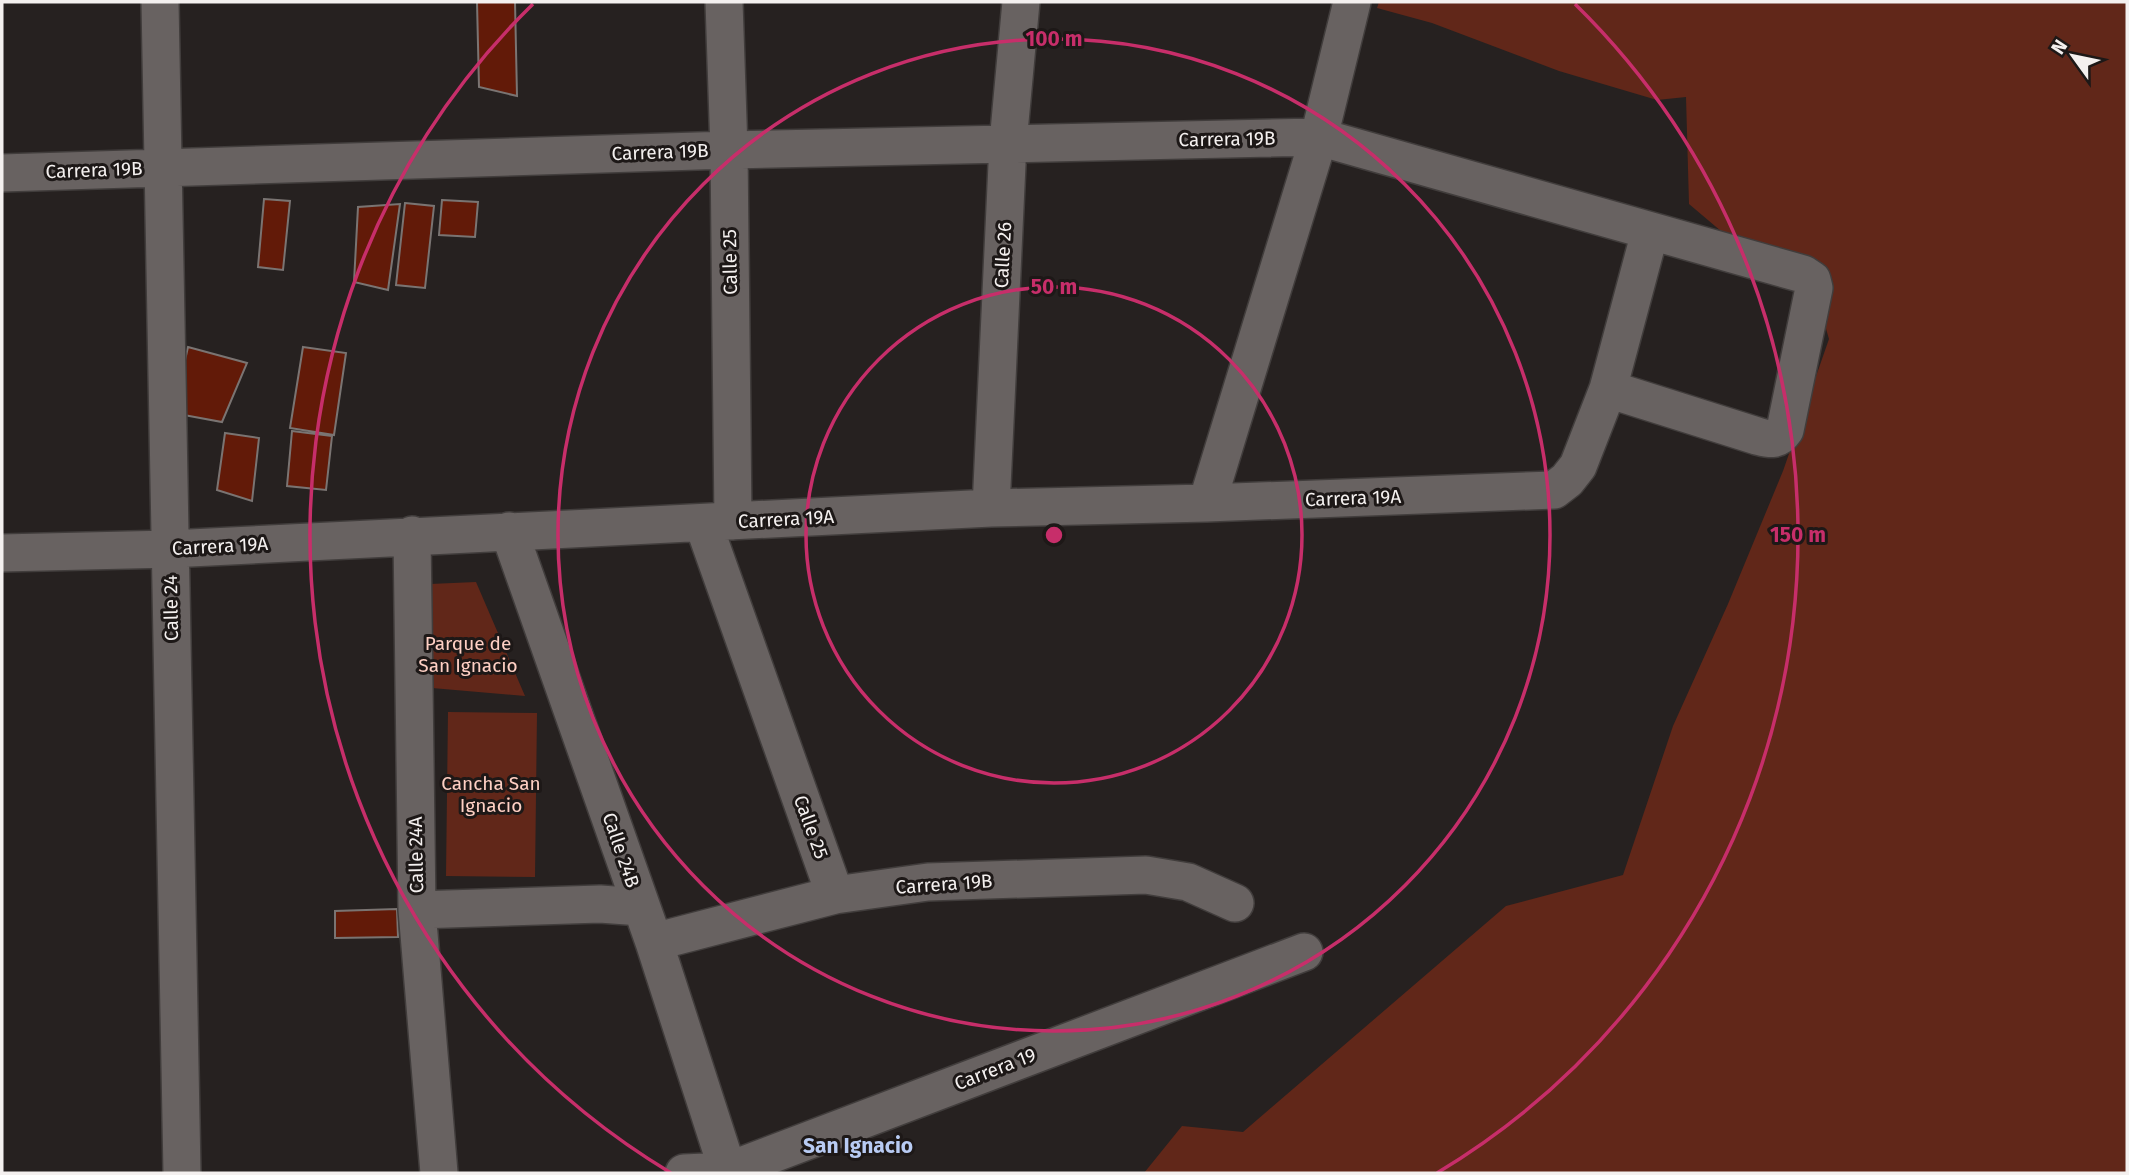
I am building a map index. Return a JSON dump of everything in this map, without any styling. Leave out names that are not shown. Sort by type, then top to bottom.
[{"type":"street","name":"Calle 24","points":[[160,2],[182,1173]]},
{"type":"street","name":"Calle 25","points":[[724,2],[729,150],[718,522],[835,895]]},
{"type":"street","name":"Calle 26","points":[[991,508],[1008,142],[1021,2]]},
{"type":"street","points":[[1207,503],[1320,137],[1352,2]]},
{"type":"street","name":"Carrera 19B","points":[[2,173],[1008,142],[1320,137],[1803,274],[1812,280],[1814,288],[1785,430],[1781,436],[1767,438],[1608,389]]},
{"type":"street","points":[[1608,389],[1650,232]]},
{"type":"street","name":"Carrera 19A","points":[[2,553],[170,549],[991,508],[1554,490],[1567,480],[1578,466],[1608,389]]},
{"type":"street","name":"Calle 24B","points":[[509,531],[654,942],[728,1171]]},
{"type":"street","name":"Calle 24A","points":[[412,535],[417,910],[439,1173]]},
{"type":"street","name":"Carrera 19B","points":[[654,942],[835,895],[928,882],[1146,875],[1188,882],[1235,903]]},
{"type":"street","points":[[417,910],[600,904],[641,907]]},
{"type":"street","name":"Carrera 19","points":[[684,1173],[728,1171],[1304,952]]},
{"type":"green space","points":[[1379,2],[2127,2],[2127,1173],[1144,1173],[1182,1126],[1243,1132],[1506,906],[1623,875],[1673,726],[1728,604],[1783,471],[1829,339],[1807,263],[1741,248],[1689,204],[1686,97],[1657,100],[1559,71],[1432,23],[1377,8]]},
{"type":"green space","name":"Parque de San Ignacio","points":[[476,582],[525,696],[432,688],[430,584]]},
{"type":"green space","name":"Cancha San Ignacio","points":[[448,712],[537,713],[535,877],[446,876]]},
{"type":"building","points":[[477,2],[515,2],[517,96],[479,87]]},
{"type":"building","points":[[264,199],[290,201],[283,270],[258,267]]},
{"type":"building","points":[[442,200],[478,202],[475,237],[439,235]]},
{"type":"building","points":[[405,203],[434,206],[425,288],[396,285]]},
{"type":"building","points":[[400,204],[388,290],[354,282],[358,207]]},
{"type":"building","points":[[188,347],[247,363],[222,422],[173,413]]},
{"type":"building","points":[[303,347],[346,353],[334,435],[290,428]]},
{"type":"building","points":[[292,431],[332,436],[326,490],[287,486]]},
{"type":"building","points":[[225,433],[259,438],[252,501],[217,490]]},
{"type":"building","points":[[397,909],[398,937],[335,938],[335,911]]},
{"type":"district","name":"San Ignacio","points":[[858,1146]]}]
